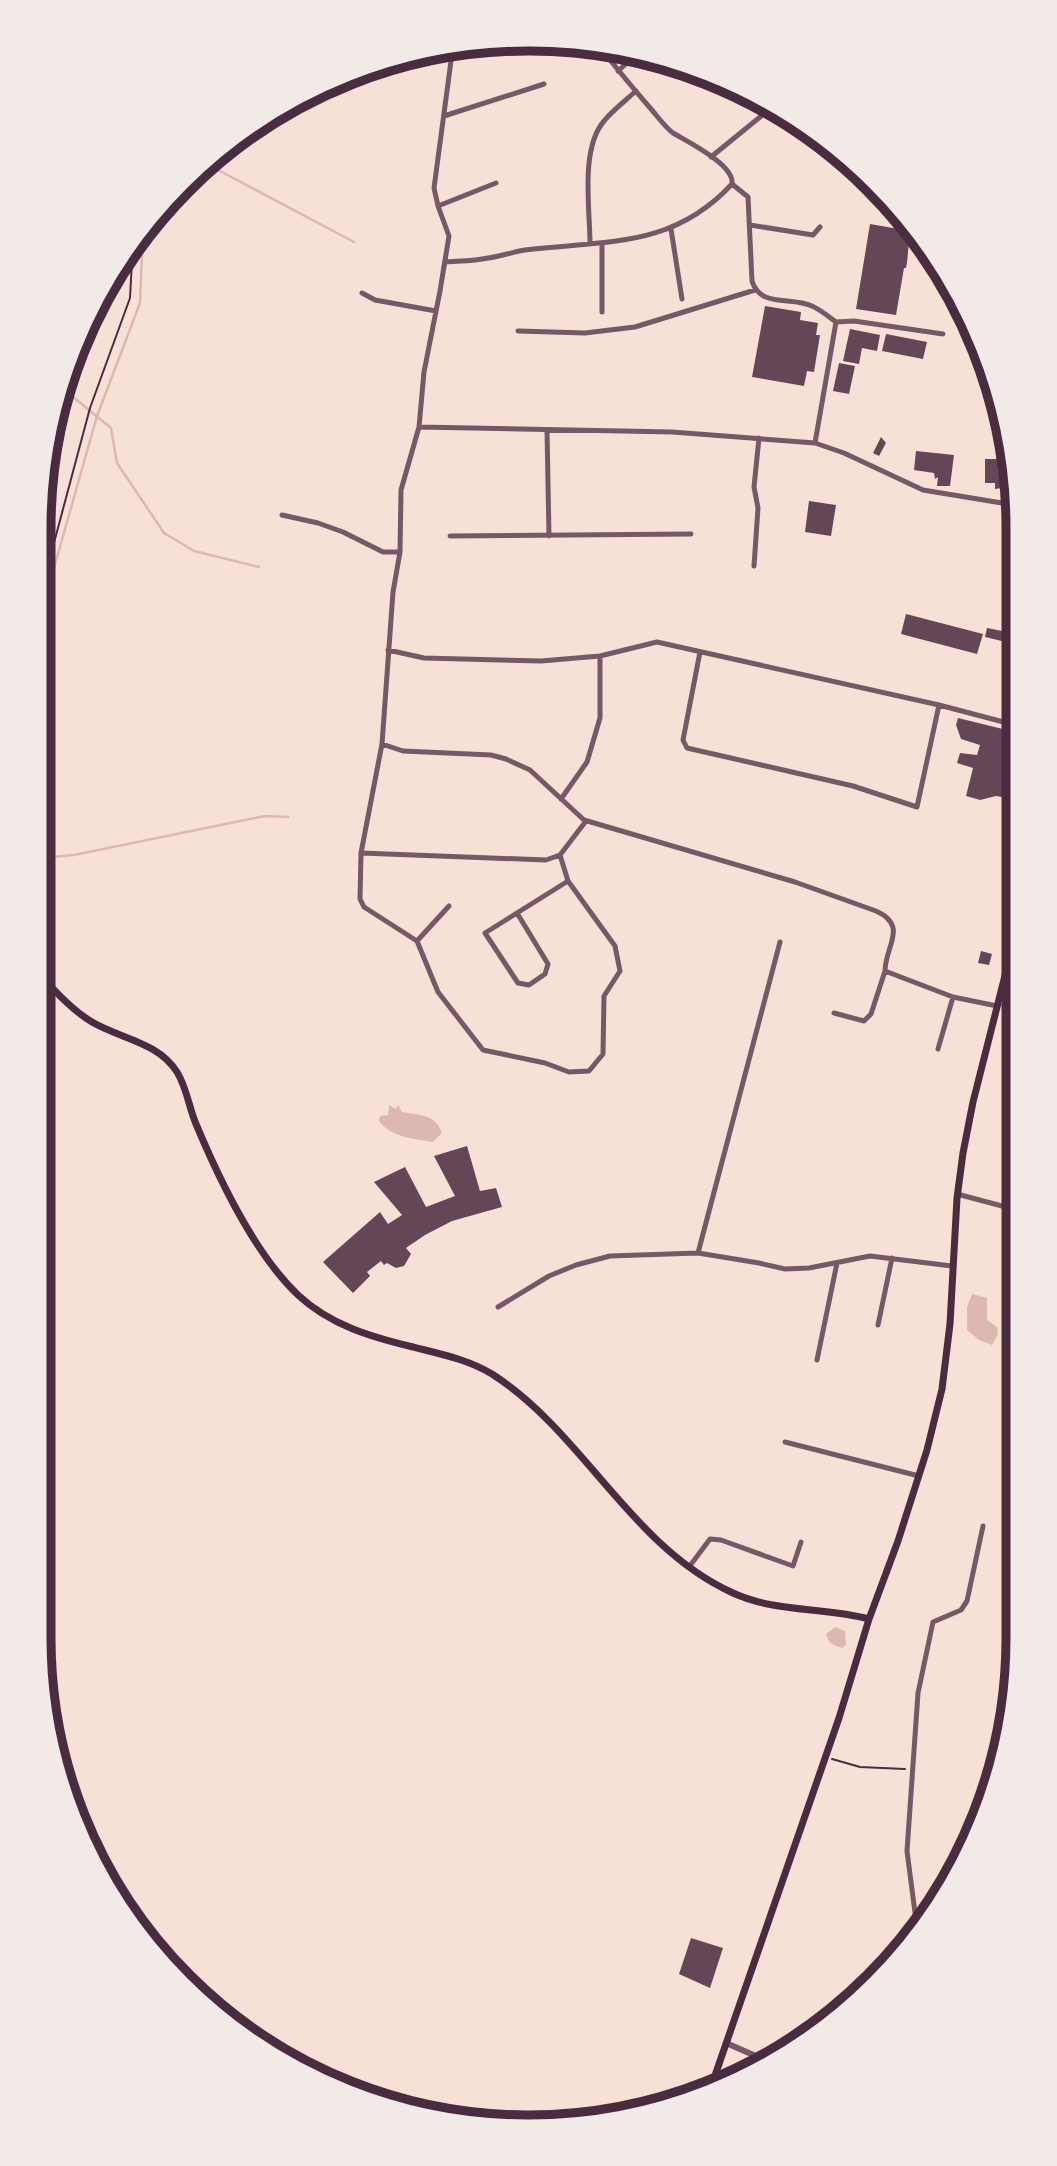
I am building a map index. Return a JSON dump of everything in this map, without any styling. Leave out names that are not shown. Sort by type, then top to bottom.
[{"type":"main road","points":[[714,2078],[843,1706],[869,1619],[898,1541],[942,1389],[950,1324],[957,1194],[973,1102],[1006,970]]},
{"type":"main road","points":[[51,986],[80,1014],[108,1031],[154,1050],[177,1072],[194,1119],[232,1201],[269,1259],[298,1295],[320,1313],[344,1327],[442,1353],[489,1372],[524,1396],[657,1540],[689,1567],[733,1593],[762,1604],[845,1613],[869,1619]]},
{"type":"street","points":[[452,57],[435,188],[438,206],[449,236],[422,386],[419,428],[401,491],[400,552],[393,592],[382,744],[361,853],[359,900],[364,907],[417,941],[438,992],[483,1050],[545,1063],[569,1072],[589,1072],[603,1054],[604,996],[620,971],[615,946],[568,881],[560,855]]},
{"type":"street","points":[[446,262],[488,258],[522,250],[602,243],[671,229],[702,213],[732,184],[730,173],[711,157],[669,130],[609,58]]},
{"type":"street","points":[[618,71],[628,62]]},
{"type":"street","points":[[444,116],[544,84]]},
{"type":"street","points":[[590,244],[589,157],[594,138],[603,122],[636,91]]},
{"type":"street","points":[[711,157],[764,113]]},
{"type":"street","points":[[438,206],[496,183]]},
{"type":"street","points":[[732,184],[748,197],[752,281],[755,290],[762,297],[810,305],[836,322],[854,321],[943,334]]},
{"type":"street","points":[[750,225],[813,235],[820,227]]},
{"type":"street","points":[[671,229],[682,299]]},
{"type":"street","points":[[602,243],[602,312]]},
{"type":"street","points":[[518,331],[585,333],[635,327],[755,290]]},
{"type":"street","points":[[362,293],[375,300],[436,311]]},
{"type":"street","points":[[815,443],[836,322]]},
{"type":"street","points":[[419,428],[672,432],[815,443],[844,453],[923,491],[1005,504]]},
{"type":"street","points":[[547,430],[549,536]]},
{"type":"street","points":[[754,566],[758,508],[754,487],[759,438]]},
{"type":"street","points":[[282,515],[343,532],[383,552],[400,552]]},
{"type":"street","points":[[450,536],[691,534]]},
{"type":"street","points":[[388,650],[424,658],[541,661],[600,656],[657,642],[1006,723]]},
{"type":"street","points":[[700,652],[683,740],[687,748],[853,786],[917,807],[939,705]]},
{"type":"street","points":[[561,799],[587,762],[600,718],[600,656]]},
{"type":"street","points":[[382,744],[403,751],[499,757],[530,770],[586,821],[795,882],[886,916],[893,924],[894,935],[871,1014],[864,1021],[834,1013]]},
{"type":"street","points":[[361,853],[546,860],[560,855],[586,821]]},
{"type":"street","points":[[517,913],[548,964],[545,974],[529,985],[518,983],[485,933],[568,881]]},
{"type":"street","points":[[417,941],[449,906]]},
{"type":"street","points":[[698,1253],[780,942]]},
{"type":"street","points":[[885,971],[953,997],[997,1005]]},
{"type":"street","points":[[938,1049],[953,997]]},
{"type":"street","points":[[957,1194],[1006,1207]]},
{"type":"street","points":[[498,1307],[529,1287],[576,1265],[610,1256],[698,1253],[785,1269],[809,1268],[870,1256],[953,1266]]},
{"type":"street","points":[[878,1325],[892,1258]]},
{"type":"street","points":[[817,1360],[836,1263]]},
{"type":"street","points":[[785,1442],[919,1476]]},
{"type":"street","points":[[916,1917],[908,1851],[918,1693],[933,1622],[955,1614],[964,1606],[983,1526]]},
{"type":"street","points":[[689,1567],[710,1539],[721,1539],[793,1566],[801,1542]]},
{"type":"street","points":[[726,2043],[757,2056]]},
{"type":"path","points":[[51,551],[90,408],[130,298],[132,262]]},
{"type":"path","points":[[997,1005],[1006,1007]]},
{"type":"path","points":[[824,1757],[860,1767],[914,1769]]},
{"type":"shaded area","points":[[389,1105],[396,1109],[398,1105],[402,1112],[431,1119],[442,1133],[433,1142],[390,1131],[379,1121],[380,1116],[388,1115]]},
{"type":"shaded area","points":[[972,1294],[987,1298],[987,1320],[997,1327],[998,1334],[992,1345],[979,1340],[967,1330],[967,1307]]},
{"type":"shaded area","points":[[835,1627],[845,1631],[846,1645],[842,1648],[832,1644],[827,1638],[826,1634]]},
{"type":"building","points":[[870,224],[901,229],[909,240],[896,315],[856,309]]},
{"type":"building","points":[[765,306],[801,312],[800,320],[818,323],[816,335],[820,335],[814,372],[807,371],[804,386],[752,377]]},
{"type":"building","points":[[850,329],[880,335],[877,351],[862,348],[859,364],[843,361]]},
{"type":"building","points":[[886,334],[927,342],[923,359],[882,351]]},
{"type":"building","points":[[839,363],[855,366],[849,394],[833,391]]},
{"type":"building","points":[[881,437],[886,443],[879,456],[873,453]]},
{"type":"building","points":[[916,451],[954,455],[950,486],[937,486],[938,477],[935,479],[934,473],[914,470]]},
{"type":"building","points":[[985,459],[1001,459],[1002,488],[995,489],[995,483],[985,483]]},
{"type":"building","points":[[809,501],[836,505],[831,536],[805,532]]},
{"type":"building","points":[[906,614],[983,634],[977,654],[901,634]]},
{"type":"building","points":[[987,628],[1006,632],[1006,642],[985,637]]},
{"type":"building","points":[[958,718],[1006,730],[1006,798],[996,796],[980,800],[966,796],[973,768],[957,763],[960,753],[977,755],[980,745],[961,739],[956,725]]},
{"type":"building","points":[[981,951],[992,954],[989,965],[978,963]]},
{"type":"building","points":[[467,1146],[480,1191],[496,1188],[502,1207],[452,1221],[425,1235],[406,1248],[411,1254],[404,1266],[396,1268],[387,1263],[384,1265],[381,1261],[367,1272],[370,1276],[353,1293],[323,1262],[380,1212],[388,1224],[402,1215],[374,1182],[405,1167],[426,1207],[455,1196],[434,1156]]},
{"type":"building","points":[[691,1938],[723,1948],[710,1988],[679,1974]]},
{"type":"waterway","points":[[214,168],[354,242]]},
{"type":"waterway","points":[[51,579],[97,416],[140,303],[142,247]]},
{"type":"waterway","points":[[70,395],[111,428],[117,463],[164,533],[194,551],[259,567]]},
{"type":"waterway","points":[[51,857],[74,855],[265,816],[288,817]]}]
